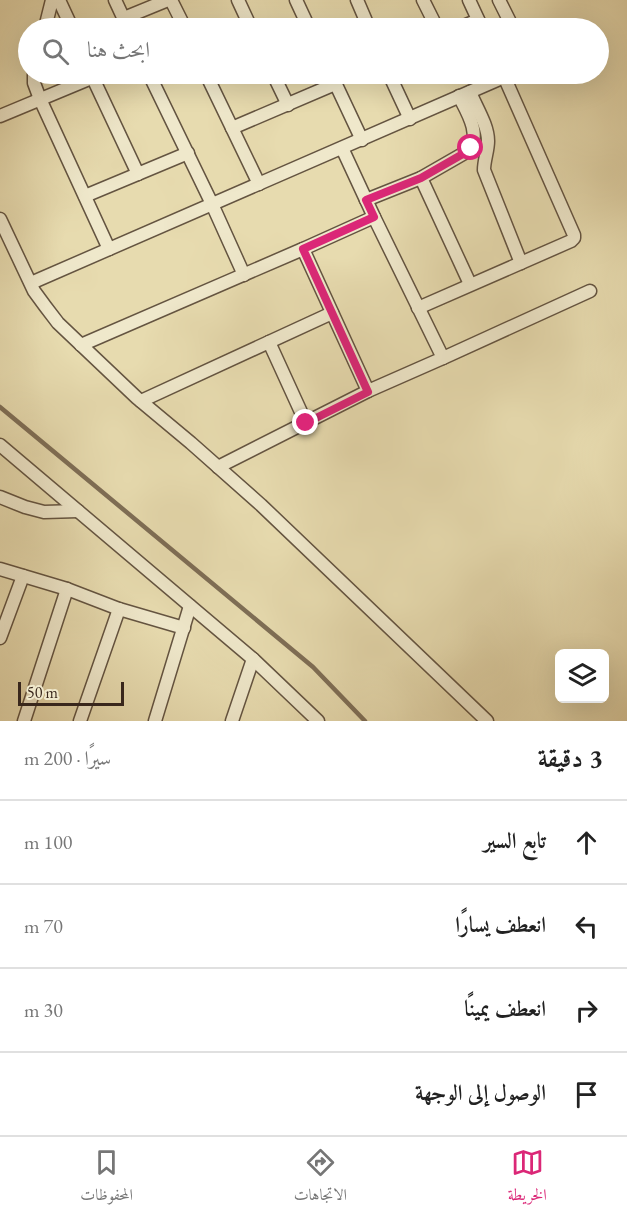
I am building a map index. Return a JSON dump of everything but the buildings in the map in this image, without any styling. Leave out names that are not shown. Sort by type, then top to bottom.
[{"type":"street","points":[[48,18],[52,0]]},
{"type":"street","points":[[60,0],[68,18]]},
{"type":"street","points":[[115,0],[124,18]]},
{"type":"street","points":[[136,18],[170,0],[180,18]]},
{"type":"street","points":[[238,0],[246,18]]},
{"type":"street","points":[[296,0],[304,18]]},
{"type":"street","points":[[357,0],[365,18]]},
{"type":"street","points":[[423,0],[432,18]]},
{"type":"street","points":[[469,0],[477,18]]},
{"type":"street","points":[[499,0],[508,18]]},
{"type":"street","points":[[34,84],[109,249]]},
{"type":"street","points":[[0,116],[74,84]]},
{"type":"street","points":[[99,84],[138,174]]},
{"type":"street","points":[[154,84],[213,204],[244,275]]},
{"type":"street","points":[[211,84],[259,184]]},
{"type":"street","points":[[278,84],[288,105]]},
{"type":"street","points":[[232,128],[288,105],[324,84]]},
{"type":"street","points":[[335,84],[362,140]]},
{"type":"street","points":[[394,84],[410,118]]},
{"type":"street","points":[[31,283],[486,84]]},
{"type":"street","points":[[418,308],[571,242],[574,237],[508,84]]},
{"type":"street","points":[[366,200],[421,178],[471,148],[472,126],[465,94]]},
{"type":"street","points":[[465,94],[488,135],[484,170],[521,263]]},
{"type":"street","points":[[342,148],[443,358]]},
{"type":"street","points":[[85,196],[188,153]]},
{"type":"street","points":[[421,178],[470,284]]},
{"type":"street","points":[[81,345],[374,217]]},
{"type":"street","points":[[0,219],[31,283],[58,323],[141,401],[261,505],[487,721]]},
{"type":"street","points":[[303,249],[368,392]]},
{"type":"street","points":[[218,467],[368,392],[590,291]]},
{"type":"street","points":[[141,401],[332,313]]},
{"type":"street","points":[[269,342],[306,423]]},
{"type":"street","points":[[0,445],[253,659],[304,715],[318,721]]},
{"type":"street","points":[[0,497],[44,512],[78,511]]},
{"type":"street","points":[[0,569],[184,628]]},
{"type":"street","points":[[0,638],[23,576]]},
{"type":"street","points":[[24,721],[67,589]]},
{"type":"street","points":[[155,721],[190,606]]},
{"type":"street","points":[[80,721],[119,609]]},
{"type":"street","points":[[232,721],[253,659]]},
{"type":"waterway","points":[[0,407],[313,667],[365,721]]},
{"type":"route","points":[[306,423],[368,392],[303,249],[374,217],[366,200],[421,178],[471,148]]}]
